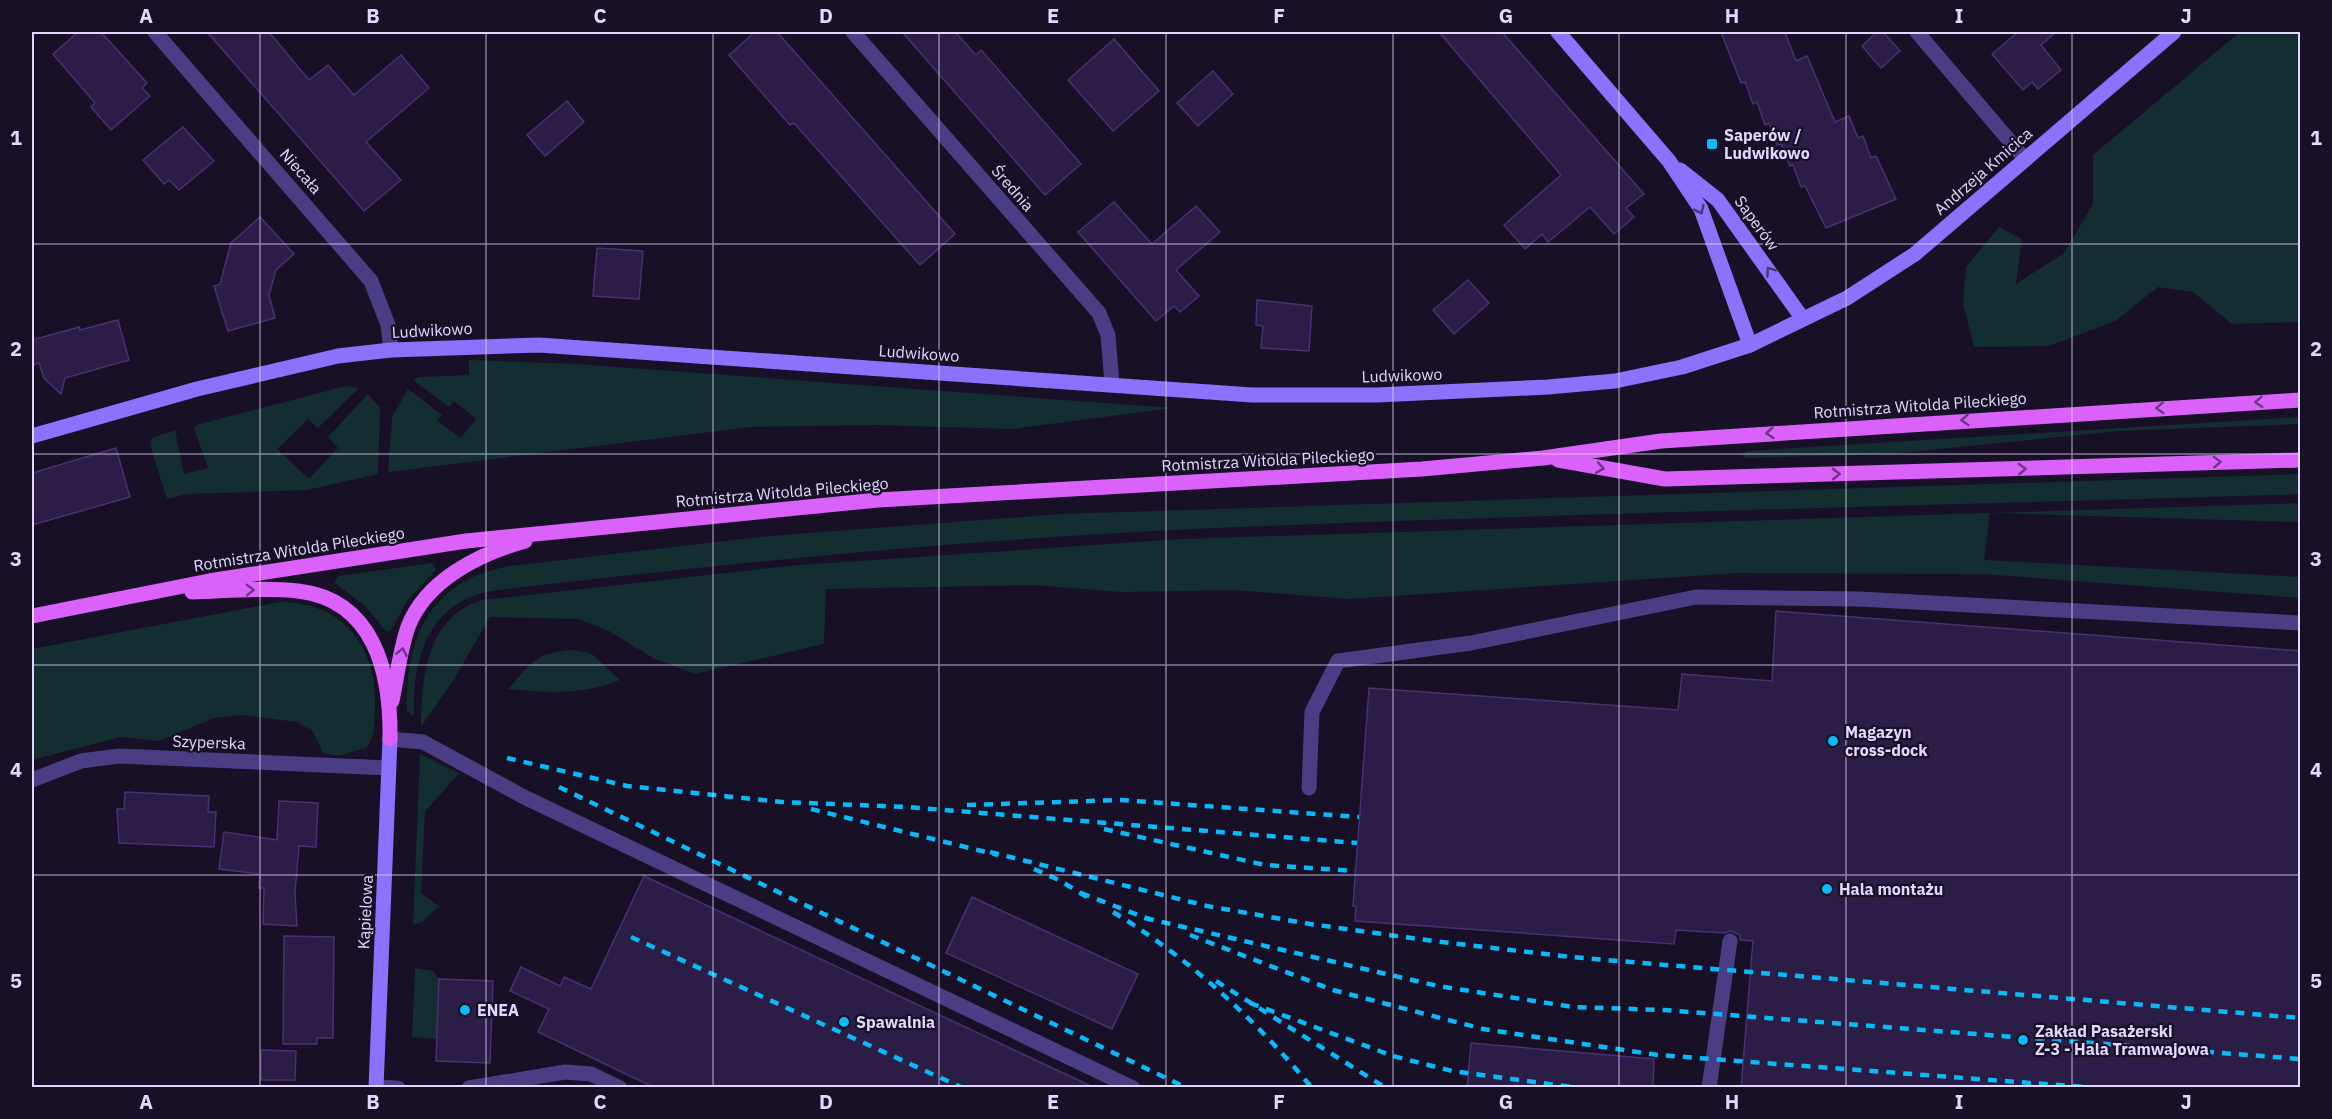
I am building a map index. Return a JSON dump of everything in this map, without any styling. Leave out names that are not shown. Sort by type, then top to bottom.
[{"type":"main road","name":"Rotmistrza Witolda Pileckiego","points":[[32,616],[338,559],[557,532],[878,500],[1422,469],[1543,458],[1661,441],[2301,400]]},
{"type":"main road","name":"Rotmistrza Witolda Pileckiego","points":[[1543,458],[1665,479],[2301,460]]},
{"type":"main road","points":[[390,739],[391,709],[409,626],[431,592],[458,570],[483,557],[512,545],[557,532]]},
{"type":"main road","points":[[150,593],[299,591],[339,604],[357,618],[379,654],[391,709]]},
{"type":"street","name":"Niecała","points":[[155,32],[371,280],[388,325],[391,350]]},
{"type":"street","name":"Średnia","points":[[853,32],[1099,313],[1108,335],[1112,384]]},
{"type":"street","name":"Saperów","points":[[1558,32],[1669,161],[1701,209],[1750,345]]},
{"type":"street","points":[[1917,32],[2025,159]]},
{"type":"street","name":"Andrzeja Kmicica","points":[[1803,320],[1847,298],[1915,254],[2174,32]]},
{"type":"street","name":"Saperów","points":[[1669,161],[1718,200],[1803,320]]},
{"type":"street","name":"Ludwikowo","points":[[32,435],[255,375],[338,356],[391,350],[538,345],[1252,395],[1377,395],[1548,387],[1615,381],[1682,366],[1750,345],[1803,320]]},
{"type":"street","points":[[1309,788],[1312,712],[1338,661],[1471,643],[1696,597],[1858,599],[2301,623]]},
{"type":"street","points":[[390,739],[423,742],[524,797],[1133,1088]]},
{"type":"street","name":"Kąpielowa","points":[[376,1087],[390,739]]},
{"type":"street","name":"Szyperska","points":[[32,780],[81,761],[119,756],[389,768]]},
{"type":"street","points":[[1709,1088],[1730,941]]},
{"type":"street","points":[[469,1088],[565,1072],[591,1074],[620,1088]]},
{"type":"street","points":[[376,1087],[398,1088]]},
{"type":"green space","points":[[2240,32],[2300,32],[2300,322],[2232,324],[2193,292],[2158,287],[2115,321],[2049,346],[1974,347],[1963,304],[1966,267],[1999,227],[2022,239],[2016,284],[2064,253],[2093,204],[2093,155]]},
{"type":"green space","points":[[469,360],[577,364],[1173,408],[1013,429],[875,425],[751,427],[388,472],[392,417],[408,389],[442,415],[437,421],[461,438],[476,419],[454,401],[449,407],[413,380],[419,377],[469,375]]},
{"type":"green space","points":[[346,386],[359,388],[318,428],[308,419],[277,449],[309,479],[338,448],[328,437],[368,394],[380,408],[378,474],[307,490],[186,494],[167,499],[150,445],[152,438],[175,430],[184,474],[208,468],[194,428],[196,425]]},
{"type":"green space","points":[[2300,417],[2300,424],[2119,431],[1891,454],[1746,458],[1742,455],[1747,451]]},
{"type":"green space","points":[[2300,474],[2300,494],[1609,514],[1194,529],[1020,539],[846,554],[498,590],[475,595],[456,605],[441,618],[422,652],[414,694],[414,717],[407,710],[411,658],[428,616],[442,598],[460,584],[483,573],[510,566],[769,536],[1062,514]]},
{"type":"green space","points":[[2300,503],[2300,522],[1990,513],[1984,560],[2300,577],[2300,598],[1983,574],[1739,573],[1349,599],[1235,590],[1121,592],[1034,585],[826,589],[824,644],[695,674],[653,658],[609,631],[579,619],[490,617],[454,679],[421,727],[426,670],[438,635],[449,620],[463,608],[482,600],[799,565],[1182,539]]},
{"type":"green space","points":[[432,563],[436,570],[407,601],[390,632],[385,630],[366,607],[334,582],[338,576]]},
{"type":"green space","points":[[280,602],[302,604],[322,610],[339,619],[363,648],[374,686],[375,708],[374,729],[366,748],[338,756],[323,753],[312,730],[297,722],[243,715],[214,718],[159,741],[121,737],[32,760],[32,649]]},
{"type":"green space","points":[[574,650],[592,654],[620,680],[593,688],[565,692],[508,689],[530,665],[542,656]]},
{"type":"green space","points":[[420,754],[459,773],[425,812],[421,893],[439,906],[422,922],[413,925]]},
{"type":"green space","points":[[415,968],[433,971],[439,979],[437,1039],[412,1037]]},
{"type":"building","points":[[78,32],[101,32],[147,83],[142,88],[150,96],[111,130],[91,107],[95,103],[53,54]]},
{"type":"building","points":[[207,32],[269,32],[309,80],[328,65],[354,95],[401,55],[429,88],[366,142],[401,180],[364,211]]},
{"type":"building","points":[[755,32],[777,32],[955,234],[920,265],[794,123],[790,125],[729,55]]},
{"type":"building","points":[[902,32],[955,32],[976,55],[981,50],[1081,164],[1045,195]]},
{"type":"building","points":[[1439,32],[1502,32],[1644,194],[1626,208],[1634,217],[1614,234],[1590,207],[1548,242],[1542,234],[1525,249],[1504,225],[1561,175]]},
{"type":"building","points":[[1721,32],[1785,32],[1796,61],[1807,56],[1835,122],[1849,116],[1858,138],[1863,136],[1871,158],[1876,156],[1896,199],[1826,228],[1805,186],[1801,187],[1793,165],[1790,166],[1781,144],[1777,145],[1769,123],[1765,125],[1757,102],[1753,104],[1745,82],[1741,83]]},
{"type":"building","points":[[1877,32],[1883,32],[1900,51],[1881,68],[1862,46]]},
{"type":"building","points":[[2018,32],[2056,32],[2041,45],[2061,70],[2038,89],[2032,82],[2023,90],[1992,54]]},
{"type":"building","points":[[1114,39],[1159,91],[1113,131],[1068,80]]},
{"type":"building","points":[[1213,71],[1233,94],[1198,126],[1177,103]]},
{"type":"building","points":[[567,101],[584,122],[545,156],[527,135]]},
{"type":"building","points":[[183,127],[214,161],[179,190],[169,180],[164,184],[143,160]]},
{"type":"building","points":[[1114,202],[1152,244],[1196,206],[1220,232],[1176,270],[1199,296],[1180,312],[1174,306],[1156,321],[1078,232]]},
{"type":"building","points":[[260,217],[294,254],[276,270],[269,295],[275,318],[228,331],[214,286],[220,284],[231,243]]},
{"type":"building","points":[[597,248],[643,251],[639,299],[593,296]]},
{"type":"building","points":[[1468,280],[1489,303],[1454,334],[1433,310]]},
{"type":"building","points":[[1257,300],[1312,306],[1309,351],[1261,348],[1263,326],[1256,325]]},
{"type":"building","points":[[118,320],[129,360],[65,378],[61,394],[44,378],[39,363],[32,365],[32,340],[79,327],[80,330]]},
{"type":"building","points":[[116,448],[130,497],[32,525],[32,473]]},
{"type":"building","points":[[1776,611],[2301,651],[2301,1088],[1741,1088],[1753,941],[1740,940],[1740,935],[1731,931],[1724,933],[1676,930],[1674,944],[1355,921],[1356,906],[1353,906],[1369,688],[1678,710],[1682,674],[1772,681]]},
{"type":"building","points":[[125,792],[209,796],[208,812],[216,812],[214,847],[119,843],[117,809],[124,809]]},
{"type":"building","points":[[279,801],[318,803],[316,847],[299,846],[295,893],[297,926],[263,924],[264,888],[259,888],[260,874],[219,869],[224,832],[277,840]]},
{"type":"building","points":[[644,876],[1095,1088],[655,1088],[538,1032],[549,1009],[510,991],[521,967],[560,986],[564,977],[591,989]]},
{"type":"building","points":[[972,897],[1138,974],[1112,1029],[946,953]]},
{"type":"building","points":[[284,936],[334,937],[333,1038],[317,1038],[317,1044],[283,1044]]},
{"type":"building","name":"ENEA","points":[[439,979],[493,981],[490,1063],[436,1061]]},
{"type":"building","points":[[1471,1043],[1654,1059],[1653,1088],[1467,1088]]},
{"type":"building","points":[[261,1050],[296,1051],[295,1080],[261,1080]]},
{"type":"railway","points":[[507,758],[627,786],[782,802],[907,807],[1357,843]]},
{"type":"railway","points":[[559,787],[1187,1088]]},
{"type":"railway","points":[[967,805],[1121,800],[1359,817]]},
{"type":"railway","points":[[811,809],[998,855]]},
{"type":"railway","points":[[1104,829],[1265,865],[1355,871]]},
{"type":"railway","points":[[990,852],[1207,906],[1310,924],[1433,941],[1571,957],[2300,1018]]},
{"type":"railway","points":[[1034,869],[1059,880],[1087,897]]},
{"type":"railway","points":[[1081,893],[1151,920]]},
{"type":"railway","points":[[1113,912],[1168,949],[1220,992],[1268,1038],[1312,1088]]},
{"type":"railway","points":[[1145,918],[1438,986],[1573,1007],[1664,1010],[2300,1059]]},
{"type":"railway","points":[[1190,935],[1333,990],[1483,1029],[1658,1055],[2098,1088]]},
{"type":"railway","points":[[631,937],[963,1088]]},
{"type":"railway","points":[[1216,981],[1386,1088]]},
{"type":"railway","points":[[1250,1003],[1393,1056],[1452,1071],[1579,1088]]},
{"type":"place","name":"Saperów / Ludwikowo","points":[[1712,144]]},
{"type":"place","name":"Magazyn cross-dock","points":[[1833,741]]},
{"type":"place","name":"Hala montażu","points":[[1827,889]]},
{"type":"place","name":"ENEA","points":[[465,1010]]},
{"type":"place","name":"Spawalnia","points":[[844,1022]]},
{"type":"place","name":"Zakład Pasażerski Z-3 - Hala Tramwajowa","points":[[2023,1040]]}]
